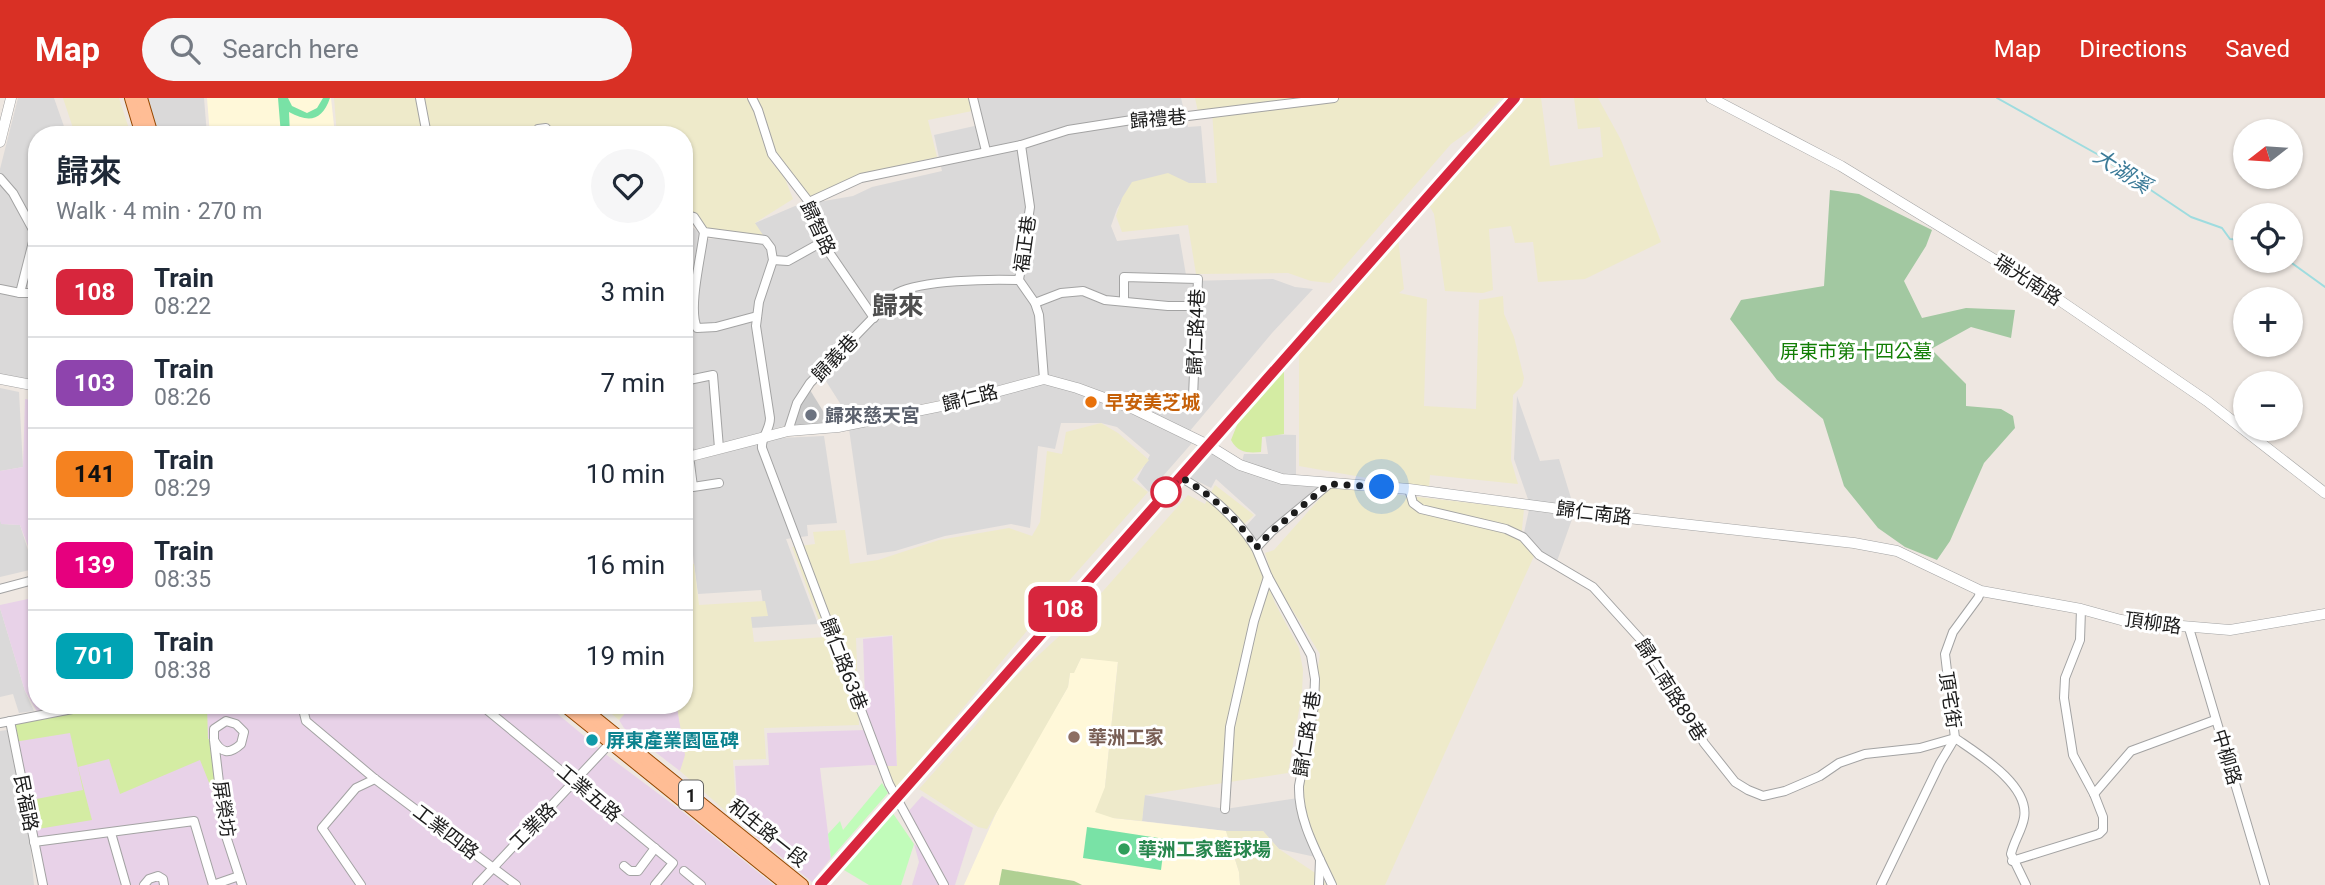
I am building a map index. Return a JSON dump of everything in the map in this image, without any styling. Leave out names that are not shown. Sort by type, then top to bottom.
[{"type":"main road","points":[[131,98],[139,126]]},
{"type":"main road","points":[[141,98],[149,126]]},
{"type":"main road","name":"和生路一段","points":[[577,714],[614,739],[802,885]]},
{"type":"main road","name":"和生路一段","points":[[588,714],[614,739],[787,885]]},
{"type":"street","points":[[0,142],[11,98]]},
{"type":"street","points":[[421,98],[426,126]]},
{"type":"street","name":"歸智路","points":[[752,98],[772,154],[790,181],[810,202],[822,242],[874,318]]},
{"type":"street","points":[[973,98],[986,152]]},
{"type":"street","name":"歸禮巷","points":[[810,202],[861,178],[1021,145],[1068,130],[1151,117],[1188,116],[1334,98]]},
{"type":"street","name":"瑞光南路","points":[[1711,98],[1841,166],[2046,291],[2207,401],[2325,493]]},
{"type":"street","name":"福正巷","points":[[1021,145],[1030,207],[1018,280],[1035,303],[1039,315],[1044,379]]},
{"type":"street","points":[[0,178],[13,193],[28,220]]},
{"type":"street","points":[[693,218],[704,232],[693,297]]},
{"type":"street","points":[[704,232],[765,240],[771,248],[773,260],[759,302],[756,326],[770,418],[765,436]]},
{"type":"street","points":[[773,260],[789,261],[822,242]]},
{"type":"street","points":[[20,293],[28,264]]},
{"type":"street","name":"歸仁路4巷","points":[[1124,301],[1124,277],[1198,279],[1193,397]]},
{"type":"street","name":"歸義巷","points":[[788,431],[797,403],[810,383],[897,293],[906,288],[997,279],[1018,280]]},
{"type":"street","points":[[0,289],[28,293]]},
{"type":"street","points":[[1035,303],[1060,293],[1083,291],[1105,300],[1197,306]]},
{"type":"street","points":[[693,320],[697,328],[716,327],[757,316]]},
{"type":"street","points":[[693,379],[713,374],[719,448]]},
{"type":"street","points":[[0,379],[28,384]]},
{"type":"street","name":"歸仁路","points":[[693,456],[788,431],[838,427],[951,404],[1044,379]]},
{"type":"street","name":"歸仁南路","points":[[1044,379],[1134,409],[1206,444],[1240,466],[1282,479],[1409,489],[1628,518],[1854,543],[1897,551],[1982,591]]},
{"type":"street","name":"歸仁路63巷","points":[[765,436],[761,443],[763,454],[889,784],[944,885]]},
{"type":"street","name":"歸仁路1巷","points":[[1182,478],[1220,503],[1245,531],[1311,655],[1315,680],[1314,706],[1298,798],[1303,818],[1332,885]]},
{"type":"street","points":[[693,487],[719,484]]},
{"type":"street","points":[[1256,548],[1271,532],[1329,484]]},
{"type":"street","name":"歸仁南路89巷","points":[[1409,489],[1413,503],[1421,509],[1506,529],[1523,537],[1539,555],[1593,587],[1641,640],[1674,687],[1704,743],[1735,782],[1748,790],[1763,796],[1785,791],[1839,763],[1865,754],[1920,748],[1955,738]]},
{"type":"street","points":[[1225,808],[1230,727],[1254,621],[1268,577]]},
{"type":"street","points":[[0,589],[28,581]]},
{"type":"street","name":"頂柳路","points":[[1982,591],[2081,609],[2121,620],[2189,628],[2230,630],[2325,614]]},
{"type":"street","name":"頂宅街","points":[[1881,885],[1940,763],[1955,738],[1945,654],[1953,632],[1982,591]]},
{"type":"street","points":[[2012,861],[2103,831],[2103,817],[2094,794],[2073,755],[2064,698],[2065,678],[2080,640],[2081,609]]},
{"type":"street","name":"中柳路","points":[[2189,628],[2265,885]]},
{"type":"street","points":[[0,723],[46,714]]},
{"type":"street","points":[[304,714],[306,721],[374,779],[356,788],[322,828],[361,885]]},
{"type":"street","name":"工業五路","points":[[492,714],[673,863],[655,885]]},
{"type":"street","points":[[2094,794],[2131,751],[2215,720]]},
{"type":"street","name":"民福路","points":[[10,721],[43,885]]},
{"type":"street","points":[[1955,738],[2013,784],[2021,798],[2024,818],[2012,849],[2012,861],[2026,885]]},
{"type":"street","name":"工業路","points":[[477,885],[614,739]]},
{"type":"street","name":"屏榮坊","points":[[213,885],[241,881],[225,833],[214,740]]},
{"type":"street","name":"工業四路","points":[[374,779],[516,885]]},
{"type":"street","points":[[34,842],[194,821],[213,885]]},
{"type":"street","points":[[111,833],[126,885]]},
{"type":"street","points":[[624,866],[638,871],[656,848]]},
{"type":"street","points":[[1319,885],[1320,858]]},
{"type":"street","points":[[684,871],[701,885]]},
{"type":"street","points":[[144,885],[149,879],[158,876],[163,879],[164,885]]},
{"type":"shaded area","points":[[18,98],[54,98],[64,126],[28,126],[28,379],[0,374],[0,169]]},
{"type":"shaded area","points":[[63,98],[119,98],[128,126],[72,126]]},
{"type":"shaded area","points":[[144,98],[204,98],[206,126],[152,126]]},
{"type":"shaded area","points":[[207,98],[331,98],[334,126],[209,126]]},
{"type":"shaded area","points":[[334,98],[752,98],[762,120],[772,163],[784,176],[793,199],[755,223],[763,235],[717,237],[693,219],[693,126],[336,126]]},
{"type":"shaded area","points":[[757,98],[974,98],[977,110],[928,120],[937,157],[862,174],[809,199],[773,159]]},
{"type":"shaded area","points":[[973,98],[1181,98],[1188,127],[1201,126],[1207,195],[1126,193],[1111,226],[1117,241],[1179,234],[1187,281],[1273,279],[1295,287],[1313,289],[1272,333],[1189,432],[1042,374],[956,397],[850,419],[824,378],[802,389],[788,425],[693,451],[693,227],[707,239],[720,238],[795,206],[853,196],[872,187],[942,171],[934,135],[979,125]]},
{"type":"shaded area","points":[[1195,98],[1502,98],[1472,129],[1451,144],[1330,283],[1311,281],[1288,273],[1196,274],[1188,225],[1122,232],[1116,216],[1122,198],[1132,182],[1168,173],[1189,183],[1217,183],[1212,111],[1198,112]]},
{"type":"shaded area","points":[[1526,98],[1541,98],[1550,166],[1603,157],[1600,127],[1578,129],[1574,98],[1598,98],[1621,140],[1661,242],[1585,279],[1538,282],[1533,242],[1515,243],[1511,226],[1489,229],[1493,290],[1483,293],[1445,291],[1434,214],[1430,207],[1398,238],[1404,289],[1399,293],[1427,299],[1424,406],[1476,409],[1479,300],[1503,296],[1504,314],[1514,337],[1524,378],[1522,386],[1513,395],[1511,460],[1518,484],[1430,475],[1429,489],[1299,466],[1299,354],[1355,291],[1390,243],[1476,153],[1479,145]]},
{"type":"shaded area","points":[[1044,383],[1129,412],[1192,443],[1149,492],[1137,479],[1150,455],[1117,427],[1101,423],[1061,423],[1055,449],[1038,446],[1030,528],[1011,524],[945,536],[895,551],[867,555],[849,429]]},
{"type":"shaded area","points":[[0,388],[19,392],[23,467],[0,471]]},
{"type":"shaded area","name":"歸來慈天宮","points":[[810,390],[831,424],[793,426],[800,405]]},
{"type":"shaded area","points":[[1517,396],[1540,461],[1559,459],[1575,511],[1556,564],[1523,537],[1530,505],[1514,459]]},
{"type":"shaded area","points":[[25,399],[28,400],[28,546],[20,525],[1,524],[0,520],[0,471],[23,467]]},
{"type":"shaded area","points":[[1101,423],[1118,433],[1149,460],[1132,480],[1148,492],[1059,592],[896,789],[885,766],[897,766],[893,635],[856,638],[859,725],[764,728],[766,759],[733,760],[737,821],[680,771],[685,755],[678,714],[693,714],[693,564],[699,605],[765,601],[768,616],[751,617],[754,642],[825,637],[792,547],[815,544],[813,532],[845,530],[850,564],[878,560],[939,540],[1009,528],[1032,536],[1040,522],[1047,451],[1062,454],[1066,432]]},
{"type":"shaded area","points":[[1265,434],[1296,435],[1296,476],[1319,486],[1257,542],[1245,527],[1256,515],[1216,479],[1211,488],[1189,477],[1212,450],[1240,469],[1244,454],[1268,454]]},
{"type":"shaded area","points":[[824,436],[837,523],[807,525],[808,536],[786,539],[818,624],[750,628],[747,605],[763,604],[761,590],[698,594],[693,555],[693,462],[779,438]]},
{"type":"shaded area","points":[[1215,485],[1254,515],[1240,528],[1261,565],[1275,603],[1299,648],[1303,670],[1302,693],[1288,773],[1145,795],[1142,821],[1113,818],[1095,812],[1105,787],[1118,662],[1081,658],[1074,673],[1070,673],[1068,687],[987,829],[978,827],[919,789],[976,725],[991,699],[1081,616],[1188,495],[1205,504]]},
{"type":"shaded area","points":[[1330,487],[1524,509],[1521,539],[1535,554],[1385,885],[1337,885],[1303,812],[1299,794],[1320,654],[1273,579],[1265,553],[1274,550]]},
{"type":"shaded area","points":[[0,520],[2,524],[20,525],[28,550],[28,570],[0,577]]},
{"type":"shaded area","points":[[28,599],[28,696],[25,691],[0,605]]},
{"type":"shaded area","points":[[0,608],[28,698],[28,712],[19,713],[13,694],[0,697]]},
{"type":"shaded area","points":[[892,636],[897,767],[872,765],[820,768],[831,858],[812,882],[738,822],[735,766],[769,765],[767,733],[866,730],[863,639]]},
{"type":"shaded area","name":"華洲工家","points":[[1081,658],[1118,661],[1105,787],[1113,818],[1226,831],[1239,872],[1240,885],[1082,885],[1074,881],[1003,869],[999,885],[964,885],[1002,800],[1068,687],[1070,673],[1074,672]]},
{"type":"shaded area","points":[[558,714],[774,885],[40,885],[12,724],[39,715]]},
{"type":"shaded area","points":[[612,714],[624,714],[619,720]]},
{"type":"shaded area","points":[[624,714],[678,714],[686,756],[680,771],[624,728],[619,720]]},
{"type":"shaded area","points":[[7,730],[15,769],[48,759],[51,774],[18,785],[30,842],[34,885],[0,885],[0,731]]},
{"type":"shaded area","points":[[1144,795],[1225,809],[1298,798],[1320,858],[1279,849],[1263,831],[1226,831],[1142,821]]},
{"type":"shaded area","points":[[922,796],[973,828],[955,885],[948,885],[907,813]]},
{"type":"shaded area","points":[[1226,831],[1263,831],[1279,849],[1323,878],[1326,885],[1240,885],[1239,872]]},
{"type":"shaded area","points":[[914,844],[923,851],[942,885],[912,885],[919,862]]},
{"type":"green space","points":[[278,98],[288,98],[292,106],[307,113],[317,108],[323,98],[330,98],[323,111],[314,118],[303,118],[289,112],[290,126],[280,126]]},
{"type":"green space","name":"屏東市第十四公墓","points":[[1830,190],[1859,194],[1932,230],[1926,246],[1904,281],[1922,318],[1966,308],[2015,310],[2011,338],[1971,327],[1931,349],[1966,384],[1966,406],[2001,409],[2013,416],[2015,428],[1984,463],[1950,541],[1937,560],[1905,547],[1878,528],[1844,486],[1823,419],[1777,380],[1730,319],[1741,300],[1824,286]]},
{"type":"green space","points":[[1284,370],[1284,434],[1262,437],[1261,452],[1240,450],[1231,440],[1239,420]]},
{"type":"green space","points":[[46,714],[207,714],[208,739],[214,740],[222,815],[200,760],[120,794],[109,759],[78,767],[92,820],[32,830],[26,801],[83,790],[70,733],[14,742],[10,721]]},
{"type":"green space","points":[[882,783],[888,793],[831,858],[828,834],[840,821],[843,830]]},
{"type":"green space","points":[[892,812],[914,844],[901,885],[869,885],[839,867]]},
{"type":"green space","name":"華洲工家籃球場","points":[[1087,827],[1165,839],[1161,870],[1083,858]]},
{"type":"green space","points":[[1002,869],[1074,881],[1082,885],[999,885]]},
{"type":"waterway","name":"大湖溪","points":[[1997,98],[2097,154],[2191,217],[2222,228],[2233,239]]},
{"type":"waterway","name":"大湖溪","points":[[2303,271],[2325,287]]},
{"type":"railway","points":[[820,885],[1515,98]]},
{"type":"train","name":"108","points":[[820,885],[1515,98]]},
{"type":"place","name":"早安美芝城","points":[[1091,402]]},
{"type":"place","name":"歸來慈天宮","points":[[811,415]]},
{"type":"place","name":"華洲工家","points":[[1074,737]]},
{"type":"place","name":"屏東產業園區碑","points":[[592,740]]},
{"type":"place","name":"華洲工家籃球場","points":[[1124,849]]},
{"type":"district","name":"歸來","points":[[898,306]]},
{"type":"route","points":[[1166,492],[1182,478],[1202,489],[1220,503],[1256,548],[1271,532],[1329,484],[1382,487]]}]
